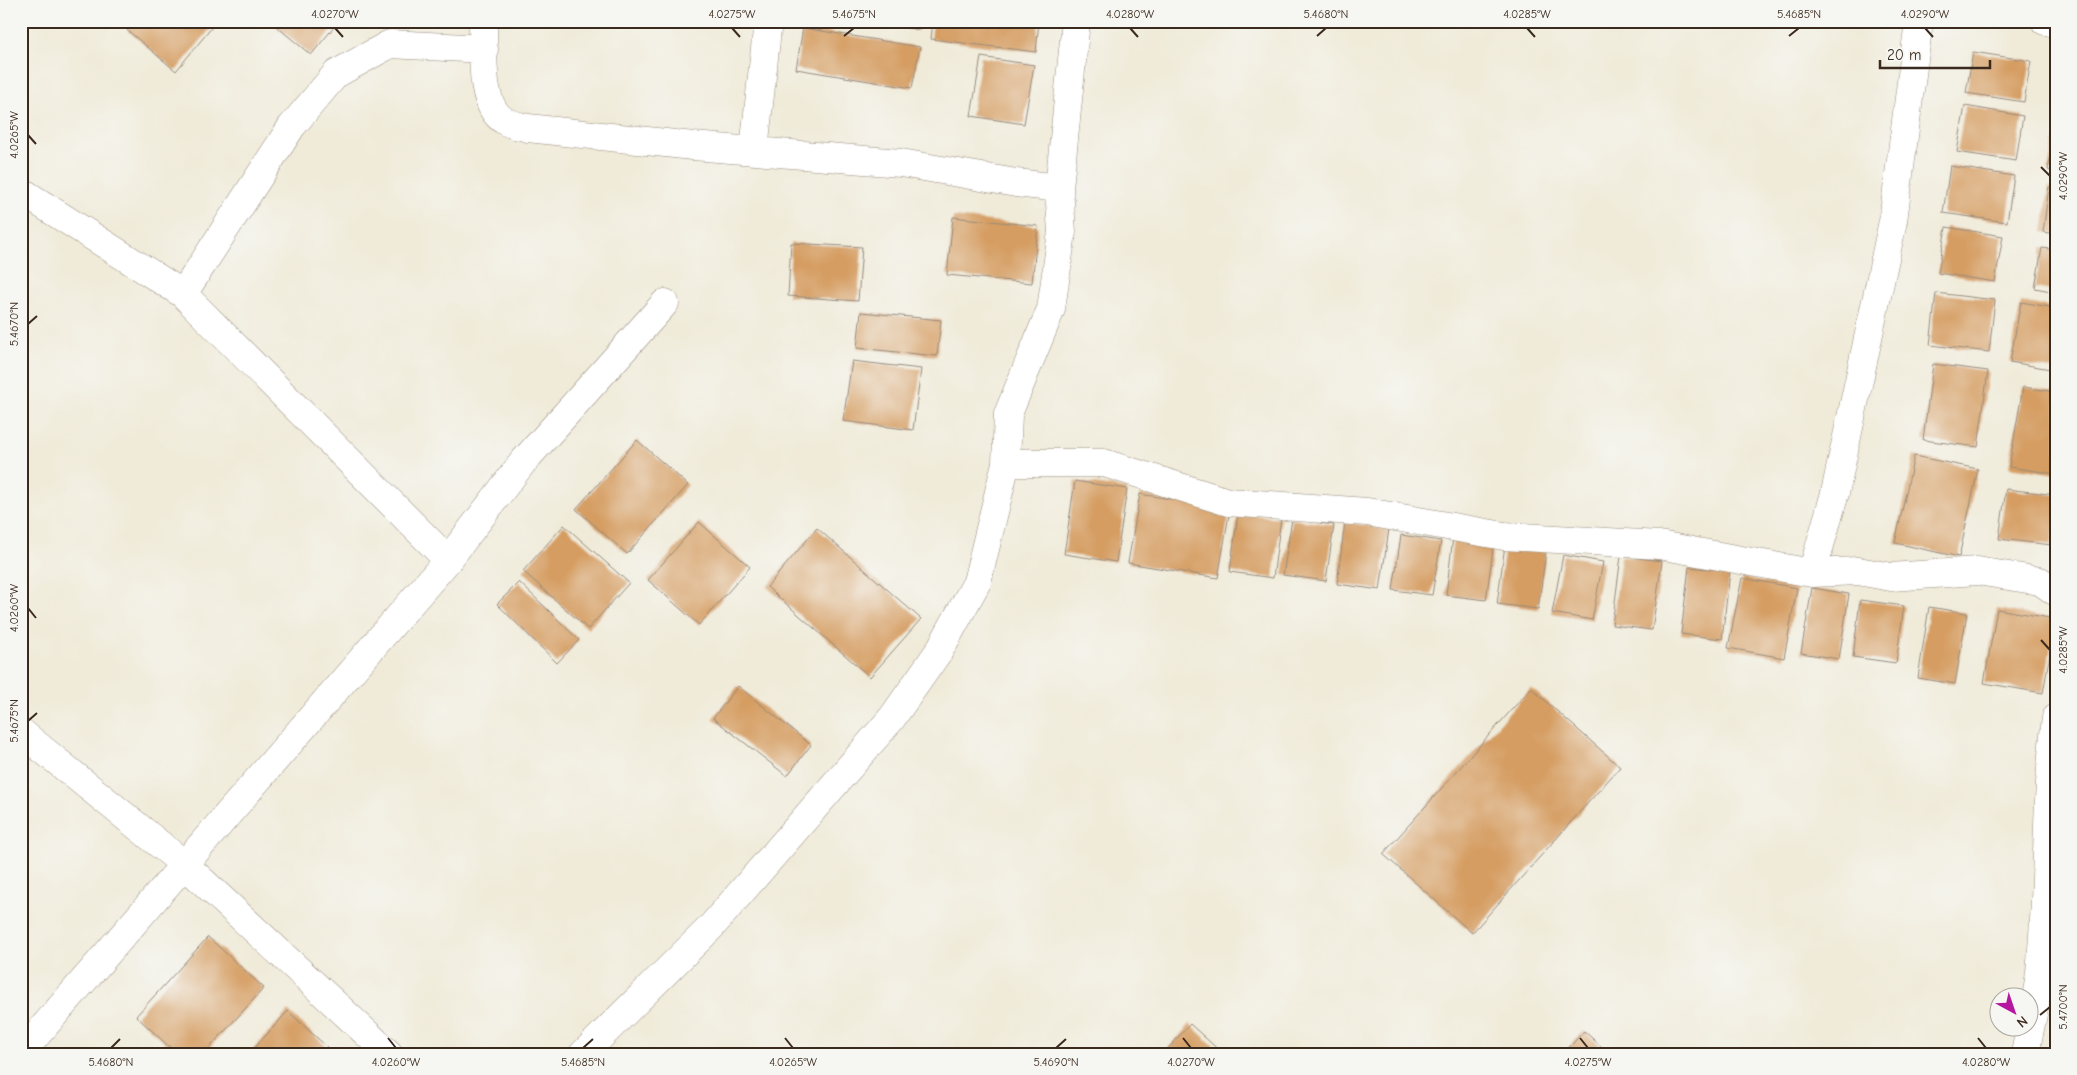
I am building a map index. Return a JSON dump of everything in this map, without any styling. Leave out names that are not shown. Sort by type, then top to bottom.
[{"type":"street","points":[[483,21],[485,88],[492,108],[504,121],[537,129],[693,146],[902,163],[1016,183],[1059,188]]},
{"type":"street","points":[[754,150],[768,21]]},
{"type":"street","points":[[583,1054],[711,927],[892,718],[939,651],[977,582],[1006,463],[1008,414],[1051,309],[1062,232],[1059,188],[1076,21]]},
{"type":"street","points":[[1812,573],[1835,492],[1893,221],[1919,21]]},
{"type":"street","points":[[2045,21],[2056,23]]},
{"type":"street","points":[[183,294],[292,126],[336,74],[390,44],[484,49]]},
{"type":"street","points":[[21,191],[183,294],[448,560]]},
{"type":"street","points":[[21,1053],[448,560],[524,462],[664,303]]},
{"type":"street","points":[[1006,463],[1104,463],[1228,502],[1367,512],[1504,536],[1659,545],[1812,573],[1858,571],[1891,577],[1977,571],[2040,581],[2056,592]]},
{"type":"street","points":[[2025,1054],[2040,973],[2048,810],[2056,718]]},
{"type":"street","points":[[21,732],[184,864],[389,1054]]},
{"type":"building","points":[[135,21],[217,21],[176,71],[127,30]]},
{"type":"building","points":[[270,21],[339,21],[311,55]]},
{"type":"building","points":[[868,21],[921,21],[919,30]]},
{"type":"building","points":[[933,21],[1039,21],[1036,52],[931,39]]},
{"type":"building","points":[[803,28],[920,47],[912,88],[796,69]]},
{"type":"building","points":[[1973,52],[2031,61],[2024,102],[1966,93]]},
{"type":"building","points":[[981,57],[1034,65],[1024,124],[971,116]]},
{"type":"building","points":[[1965,106],[2023,116],[2016,161],[1957,152]]},
{"type":"building","points":[[2056,135],[2056,172],[2048,170]]},
{"type":"building","points":[[1950,166],[2014,176],[2007,222],[1943,213]]},
{"type":"building","points":[[2049,187],[2056,188],[2056,234],[2043,232]]},
{"type":"building","points":[[953,217],[1038,226],[1032,283],[947,275]]},
{"type":"building","points":[[1946,227],[2003,236],[1995,282],[1938,273]]},
{"type":"building","points":[[791,243],[862,247],[858,301],[788,296]]},
{"type":"building","points":[[2042,248],[2056,250],[2056,292],[2035,288]]},
{"type":"building","points":[[1936,293],[1995,300],[1989,352],[1930,345]]},
{"type":"building","points":[[2021,302],[2056,308],[2056,370],[2010,362]]},
{"type":"building","points":[[861,312],[941,320],[937,356],[857,348]]},
{"type":"building","points":[[852,361],[921,369],[913,430],[843,421]]},
{"type":"building","points":[[1933,364],[1988,371],[1978,447],[1923,440]]},
{"type":"building","points":[[2023,387],[2056,392],[2056,474],[2009,467]]},
{"type":"building","points":[[637,440],[688,485],[627,554],[576,509]]},
{"type":"building","points":[[1914,456],[1978,469],[1959,557],[1895,543]]},
{"type":"building","points":[[1075,481],[1127,489],[1116,562],[1064,554]]},
{"type":"building","points":[[2006,489],[2056,495],[2056,520],[2052,545],[1999,539]]},
{"type":"building","points":[[1140,494],[1230,509],[1218,578],[1128,563]]},
{"type":"building","points":[[1238,513],[1281,518],[1273,578],[1230,572]]},
{"type":"building","points":[[1292,519],[1334,525],[1326,581],[1283,575]]},
{"type":"building","points":[[699,522],[750,567],[699,625],[648,580]]},
{"type":"building","points":[[1345,522],[1389,529],[1380,590],[1337,584]]},
{"type":"building","points":[[564,525],[629,583],[588,629],[523,571]]},
{"type":"building","points":[[817,528],[921,619],[870,677],[767,587]]},
{"type":"building","points":[[1401,535],[1441,541],[1432,595],[1393,590]]},
{"type":"building","points":[[1453,537],[1494,542],[1486,600],[1446,595]]},
{"type":"building","points":[[1505,545],[1546,551],[1538,609],[1497,604]]},
{"type":"building","points":[[1563,555],[1603,562],[1592,620],[1552,613]]},
{"type":"building","points":[[1621,556],[1662,561],[1652,630],[1612,625]]},
{"type":"building","points":[[1689,567],[1730,571],[1722,639],[1681,634]]},
{"type":"building","points":[[1742,578],[1797,588],[1784,658],[1728,648]]},
{"type":"building","points":[[519,582],[579,640],[557,663],[497,604]]},
{"type":"building","points":[[1812,588],[1849,594],[1839,659],[1801,653]]},
{"type":"building","points":[[1860,600],[1904,606],[1896,663],[1853,657]]},
{"type":"building","points":[[1929,607],[1967,613],[1955,684],[1918,678]]},
{"type":"building","points":[[1997,609],[2056,619],[2043,693],[1984,683]]},
{"type":"building","points":[[738,686],[811,745],[787,776],[713,718]]},
{"type":"building","points":[[1531,688],[1620,767],[1472,933],[1383,854]]},
{"type":"building","points":[[208,937],[264,988],[204,1054],[177,1054],[136,1016]]},
{"type":"building","points":[[288,1011],[327,1047],[322,1054],[249,1054]]},
{"type":"building","points":[[1190,1024],[1223,1054],[1163,1054]]},
{"type":"building","points":[[1584,1031],[1610,1054],[1563,1054]]}]
